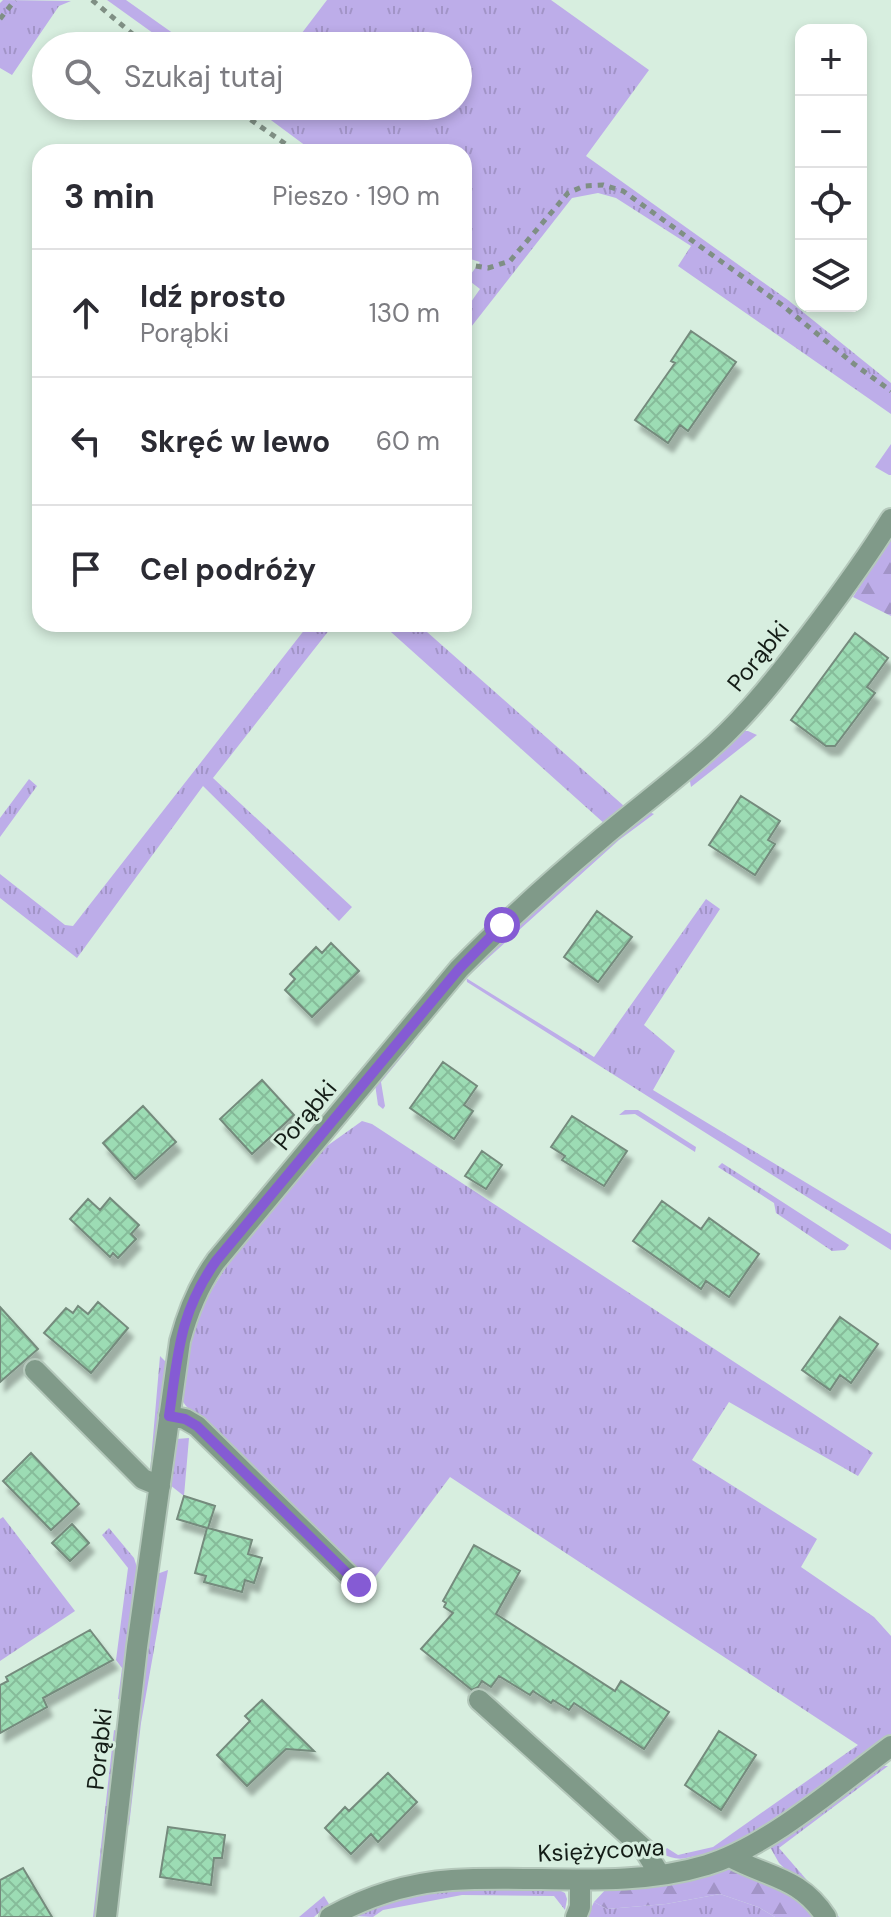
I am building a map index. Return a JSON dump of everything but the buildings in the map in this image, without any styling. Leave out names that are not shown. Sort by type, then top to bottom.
[{"type":"street","name":"Porąbki","points":[[106,1917],[137,1647],[180,1341],[202,1281],[470,958],[502,925],[717,743],[744,715],[839,596],[891,519]]},
{"type":"street","points":[[35,1370],[143,1479],[160,1486]]},
{"type":"street","points":[[169,1416],[185,1419],[197,1426],[359,1585]]},
{"type":"street","points":[[479,1700],[644,1849],[660,1875]]},
{"type":"street","name":"Księżycowa","points":[[330,1917],[356,1903],[388,1892],[449,1880],[580,1880],[660,1875],[707,1865],[730,1857],[798,1815],[891,1746]]},
{"type":"street","points":[[730,1857],[781,1877],[802,1889],[826,1917]]},
{"type":"street","points":[[576,1917],[580,1907],[580,1880]]},
{"type":"path","points":[[0,19],[15,0]]},
{"type":"path","points":[[92,0],[130,32]]},
{"type":"path","points":[[251,120],[286,144]]},
{"type":"path","points":[[472,265],[488,268],[510,261],[568,193],[584,186],[603,185],[623,191],[782,305],[891,391]]},
{"type":"green space","points":[[3,0],[71,1],[59,6],[41,32],[32,32],[32,46],[12,75],[0,68],[0,3]]},
{"type":"green space","points":[[107,0],[126,0],[171,32],[152,32]]},
{"type":"green space","points":[[327,0],[551,0],[649,70],[586,156],[788,300],[795,306],[795,312],[803,312],[891,383],[891,414],[678,266],[691,246],[616,198],[598,193],[572,198],[472,326],[472,300],[480,289],[472,283],[472,272],[480,262],[472,260],[472,144],[303,144],[271,120],[472,120],[472,32],[303,32]]},
{"type":"green space","points":[[891,444],[891,475],[889,475],[875,467]]},
{"type":"green space","points":[[891,537],[891,616],[853,597]]},
{"type":"green space","points":[[303,632],[328,632],[213,778],[352,907],[339,921],[203,786],[77,958],[0,898],[0,874],[65,925],[73,926]]},
{"type":"green space","points":[[391,632],[427,632],[624,806],[606,825]]},
{"type":"green space","points":[[741,731],[757,735],[691,787],[689,776]]},
{"type":"green space","points":[[29,779],[37,786],[0,837],[0,818]]},
{"type":"green space","points":[[647,811],[654,814],[619,840],[466,978],[466,974],[508,929]]},
{"type":"green space","points":[[706,899],[720,909],[644,1025],[675,1051],[653,1090],[891,1234],[891,1250],[467,982],[467,978],[594,1057]]},
{"type":"green space","points":[[411,1040],[414,1042],[381,1082],[383,1109],[378,1105],[375,1084]]},
{"type":"green space","points":[[625,1110],[638,1110],[696,1147],[695,1152],[635,1114],[619,1115]]},
{"type":"green space","points":[[362,1121],[372,1124],[873,1453],[858,1476],[729,1402],[692,1460],[817,1539],[801,1567],[874,1617],[891,1636],[891,1737],[738,1840],[686,1858],[662,1854],[667,1848],[678,1855],[713,1847],[858,1745],[450,1477],[369,1585],[186,1406],[181,1399],[181,1376],[197,1314],[222,1273],[327,1146]]},
{"type":"green space","points":[[722,1163],[849,1245],[845,1250],[832,1251],[776,1213],[774,1203],[718,1167]]},
{"type":"green space","points":[[160,1356],[166,1362],[154,1472],[150,1472]]},
{"type":"green space","points":[[189,1438],[184,1496],[170,1485],[176,1439]]},
{"type":"green space","points":[[3,1517],[75,1611],[0,1661],[0,1519]]},
{"type":"green space","points":[[109,1528],[134,1558],[139,1573],[124,1700],[118,1699],[122,1668],[116,1660],[128,1568],[102,1535]]},
{"type":"green space","points":[[168,1570],[141,1723],[129,1826],[124,1815],[157,1574]]},
{"type":"green space","points":[[114,1730],[120,1732],[99,1917],[93,1917]]},
{"type":"green space","points":[[878,1766],[888,1766],[779,1848],[839,1917],[834,1917],[779,1863],[770,1847],[772,1842]]},
{"type":"green space","points":[[731,1864],[778,1881],[820,1917],[775,1917],[758,1907],[720,1894],[666,1904],[607,1909],[594,1902],[607,1888]]},
{"type":"green space","points":[[469,1888],[559,1890],[565,1893],[567,1899],[565,1910],[554,1896],[462,1895],[383,1910],[373,1917],[353,1916],[391,1900]]},
{"type":"green space","points":[[720,1894],[758,1907],[775,1917],[587,1917],[594,1902],[607,1909],[666,1904]]},
{"type":"green space","points":[[324,1896],[329,1904],[314,1917],[299,1917]]},
{"type":"route","points":[[359,1585],[197,1426],[185,1419],[169,1416],[180,1341],[193,1298],[216,1261],[459,969],[502,925]]}]
